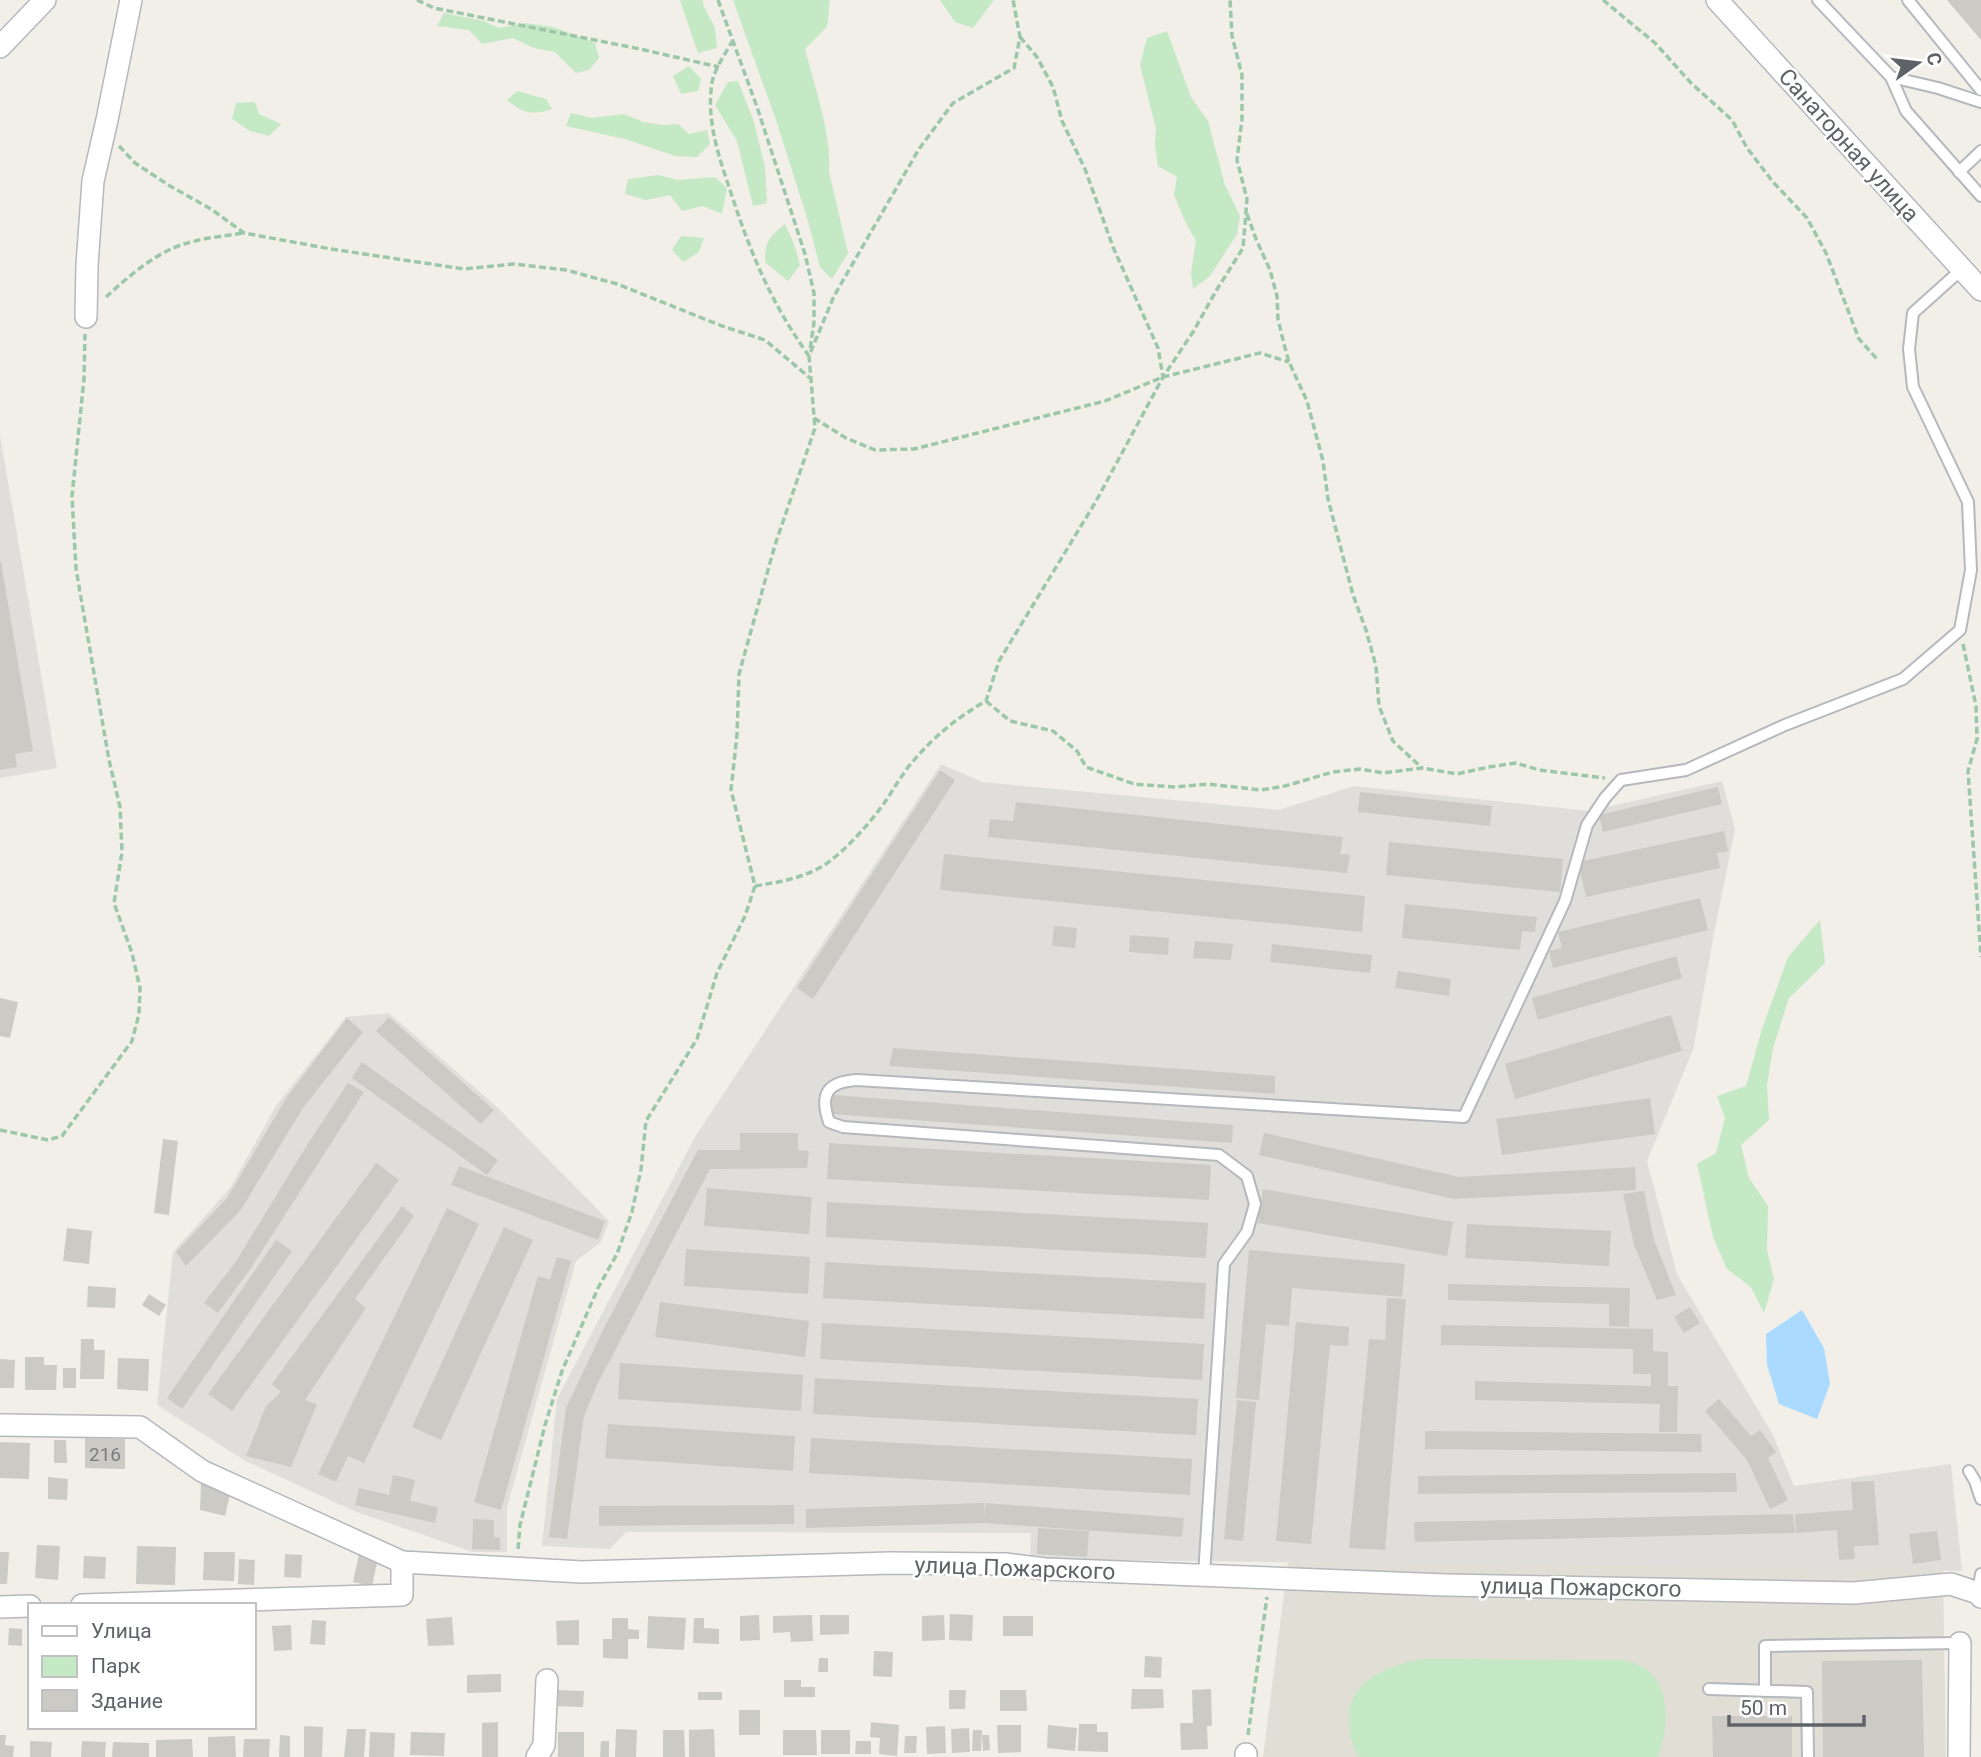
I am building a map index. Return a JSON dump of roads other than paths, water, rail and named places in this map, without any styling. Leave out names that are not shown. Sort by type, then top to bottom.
[{"type":"street","points":[[0,47],[45,0]]},
{"type":"street","points":[[86,317],[93,181],[131,0]]},
{"type":"street","name":"Санаторная улица","points":[[1717,0],[1981,290]]},
{"type":"street","points":[[0,1425],[140,1427],[202,1471],[402,1562],[402,1595],[146,1603]]},
{"type":"street","name":"улица Пожарского","points":[[402,1562],[582,1572],[890,1563],[1005,1564],[1045,1569],[1458,1585],[1854,1593],[1951,1584],[1980,1588]]},
{"type":"street","points":[[0,1607],[28,1606]]},
{"type":"street","points":[[1959,1643],[1959,1757]]},
{"type":"street","points":[[537,1757],[544,1745],[547,1680]]},
{"type":"lane","points":[[1818,0],[1891,77],[1906,111],[1981,196]]},
{"type":"lane","points":[[1911,1],[1981,90]]},
{"type":"lane","points":[[1891,77],[1981,102]]},
{"type":"lane","points":[[1959,172],[1981,151]]},
{"type":"lane","points":[[1204,1575],[1224,1264],[1247,1232],[1255,1204],[1247,1176],[1219,1155],[843,1127],[829,1122],[824,1108],[826,1094],[831,1086],[843,1081],[857,1080],[1464,1117],[1564,901],[1587,825],[1605,797],[1621,780],[1686,770],[1785,725],[1903,679],[1959,630],[1971,570],[1968,502],[1913,387],[1909,349],[1913,313],[1962,269]]},
{"type":"lane","points":[[1969,1471],[1981,1499]]},
{"type":"lane","points":[[1765,1691],[1765,1646],[1959,1643]]},
{"type":"lane","points":[[1709,1689],[1807,1692],[1808,1757]]},
{"type":"water","points":[[1802,1310],[1824,1348],[1830,1384],[1817,1419],[1779,1404],[1767,1365],[1766,1334]]}]
